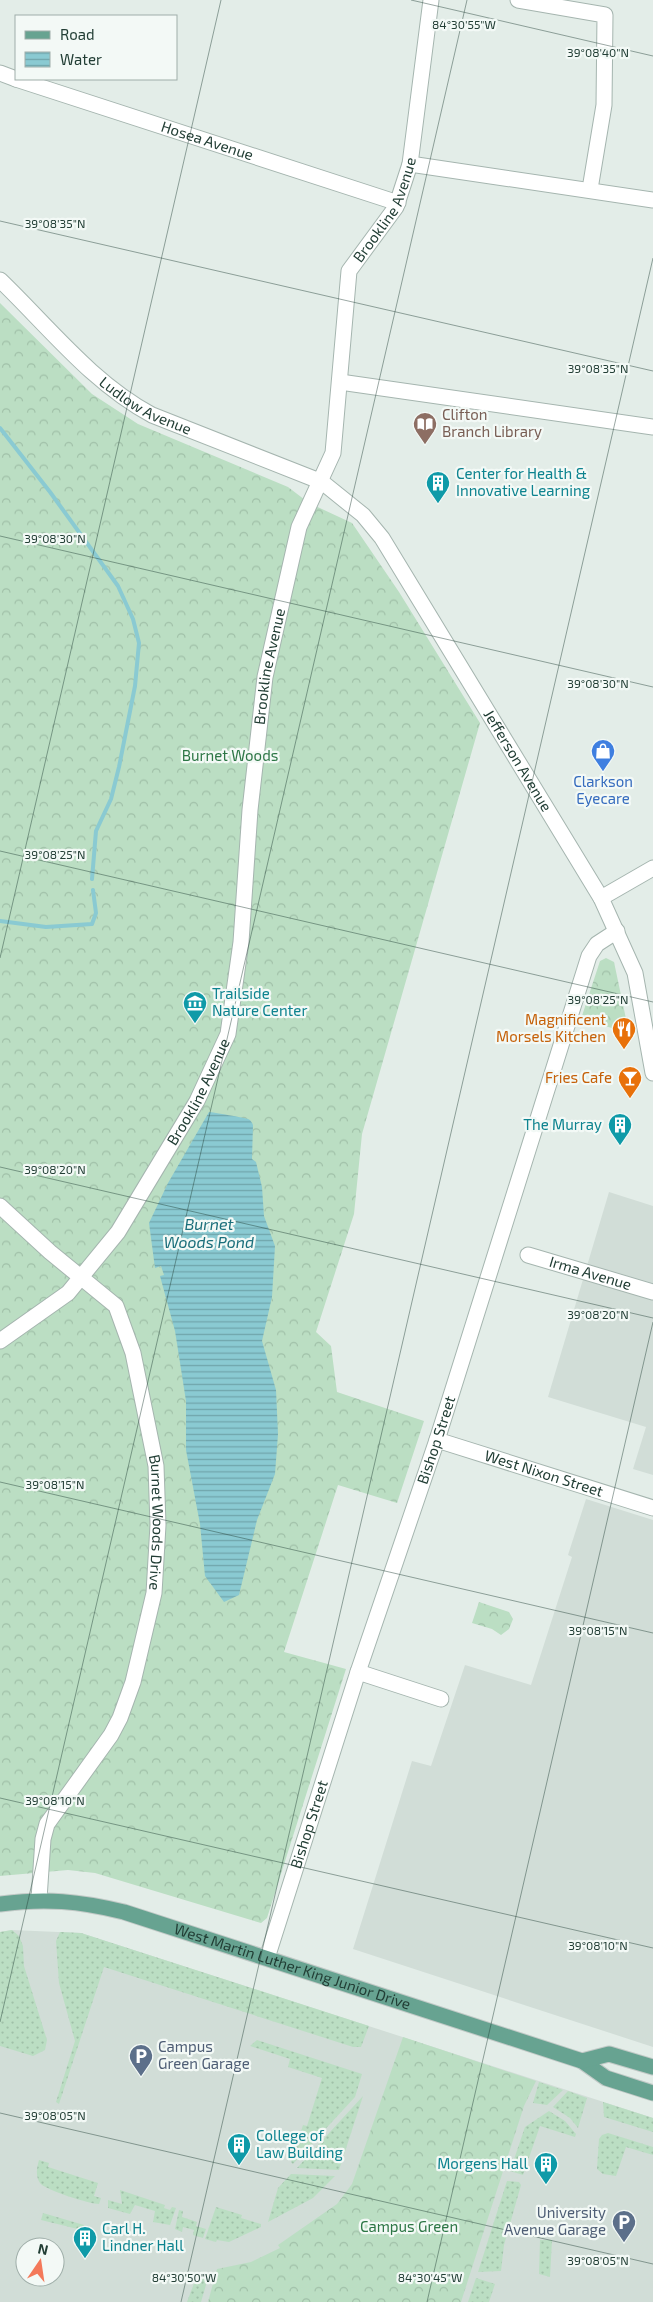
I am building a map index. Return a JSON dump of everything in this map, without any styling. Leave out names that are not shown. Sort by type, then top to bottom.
[{"type":"main road","name":"West Martin Luther King Junior Drive","points":[[0,1904],[40,1899],[85,1902],[124,1912],[582,2060],[606,2078],[653,2094]]},
{"type":"main road","points":[[582,2060],[609,2054],[653,2067]]},
{"type":"street","name":"Brookline Avenue","points":[[0,1341],[68,1293],[83,1278],[118,1232],[146,1188],[205,1086],[228,1034],[241,942],[250,810],[265,677],[299,527],[322,482],[333,453],[340,382],[346,283],[349,271],[398,203],[410,164],[431,0]]},
{"type":"street","points":[[518,0],[606,15],[604,105],[590,190]]},
{"type":"street","name":"Hosea Avenue","points":[[0,73],[15,79]]},
{"type":"street","name":"Hosea Avenue","points":[[19,80],[398,203]]},
{"type":"street","points":[[410,164],[653,200]]},
{"type":"street","name":"Ludlow Avenue","points":[[0,280],[107,385],[129,402],[152,414],[322,482]]},
{"type":"street","points":[[340,382],[653,427]]},
{"type":"street","name":"Jefferson Avenue","points":[[322,482],[363,515],[382,538],[601,898],[635,974],[653,1073]]},
{"type":"street","points":[[601,898],[653,868]]},
{"type":"street","name":"Bishop Street","points":[[267,1958],[358,1672],[437,1440],[590,956],[597,944],[617,932]]},
{"type":"street","name":"Burnet Woods Drive","points":[[0,1206],[50,1252],[116,1306],[133,1353],[156,1466],[157,1556],[150,1618],[120,1718],[95,1760],[48,1824],[43,1839],[40,1899]]},
{"type":"street","name":"Irma Avenue","points":[[528,1255],[653,1292]]},
{"type":"street","name":"West Nixon Street","points":[[437,1440],[653,1508]]},
{"type":"street","points":[[358,1672],[441,1699]]},
{"type":"shaded area","points":[[609,1192],[653,1206],[653,1475],[633,1469],[646,1427],[548,1397]]},
{"type":"shaded area","points":[[586,1499],[653,1520],[653,2047],[353,1949],[412,1761],[431,1766],[465,1665],[531,1685],[572,1557],[568,1555]]},
{"type":"shaded area","points":[[12,1930],[81,1933],[653,2118],[653,2302],[0,2302],[0,1932]]},
{"type":"green space","name":"Burnet Woods","points":[[0,303],[92,394],[138,424],[288,487],[309,503],[352,523],[399,592],[480,723],[362,1134],[354,1214],[316,1332],[331,1346],[337,1392],[424,1421],[397,1503],[338,1485],[284,1652],[346,1669],[267,1918],[261,1923],[95,1873],[68,1870],[0,1876]]},
{"type":"green space","points":[[606,958],[614,962],[629,1033],[581,1019],[600,961]]},
{"type":"green space","points":[[479,1602],[509,1612],[513,1619],[509,1629],[501,1635],[492,1629],[472,1623]]},
{"type":"green space","points":[[12,1930],[19,1936],[23,1946],[24,1966],[47,2040],[45,2050],[33,2056],[0,2046],[0,1932]]},
{"type":"green space","points":[[60,1932],[81,1933],[369,2026],[361,2047],[353,2047],[104,1967],[59,2104],[56,2102],[75,2041],[59,1983],[56,1941]]},
{"type":"green space","name":"Campus Green","points":[[403,2037],[536,2081],[524,2106],[461,2302],[208,2302],[217,2269],[251,2262],[280,2248],[278,2245],[337,2204],[352,2184]]},
{"type":"green space","points":[[257,2040],[362,2074],[355,2097],[293,2164],[291,2162],[303,2125],[307,2126],[322,2078],[288,2067],[290,2059],[250,2046]]},
{"type":"green space","points":[[539,2082],[563,2090],[547,2105],[533,2103]]},
{"type":"green space","points":[[568,2091],[587,2098],[578,2128],[570,2118],[553,2107]]},
{"type":"green space","points":[[363,2096],[339,2170],[297,2168]]},
{"type":"green space","points":[[603,2102],[653,2118],[653,2132],[604,2117]]},
{"type":"green space","points":[[549,2111],[565,2121],[576,2134],[575,2137],[540,2126],[523,2175],[510,2171],[525,2127]]},
{"type":"green space","points":[[608,2133],[653,2147],[653,2155],[626,2147],[616,2176],[603,2174],[597,2169],[599,2139],[602,2135]]},
{"type":"green space","points":[[39,2160],[49,2163],[48,2167],[98,2183],[94,2196],[101,2198],[99,2204],[68,2196],[44,2186],[37,2177]]},
{"type":"green space","points":[[291,2174],[335,2176],[313,2198],[268,2222],[278,2188]]},
{"type":"green space","points":[[507,2181],[519,2182],[521,2185],[504,2245],[501,2271],[478,2272]]},
{"type":"green space","points":[[120,2190],[165,2205],[164,2208],[170,2210],[172,2207],[176,2208],[170,2225],[153,2222],[155,2211],[135,2205],[130,2214],[108,2208],[108,2200],[122,2204]]},
{"type":"green space","points":[[216,2207],[242,2215],[241,2218],[261,2224],[261,2227],[229,2242],[217,2240],[216,2242],[205,2239]]},
{"type":"green space","points":[[179,2210],[183,2211],[182,2217],[197,2222],[196,2226],[206,2229],[203,2238],[193,2235],[194,2230],[183,2227],[182,2232],[175,2229]]},
{"type":"green space","points":[[43,2213],[84,2225],[86,2231],[41,2220]]},
{"type":"green space","points":[[540,2240],[552,2240],[550,2277],[539,2274]]},
{"type":"green space","points":[[202,2272],[205,2272],[206,2285],[201,2302],[187,2302],[196,2278]]},
{"type":"green space","points":[[476,2278],[495,2284],[489,2302],[468,2302]]},
{"type":"water","name":"Burnet Woods Pond","points":[[209,1112],[246,1118],[253,1125],[252,1159],[256,1162],[262,1187],[264,1216],[275,1246],[272,1297],[262,1341],[276,1390],[278,1434],[275,1474],[257,1520],[239,1595],[224,1602],[205,1576],[200,1524],[186,1450],[186,1401],[175,1331],[160,1276],[164,1275],[161,1266],[155,1268],[149,1223],[168,1183]]},
{"type":"waterway","points":[[0,428],[50,492],[118,586],[133,619],[139,643],[135,686],[119,767],[111,799],[96,831],[92,879]]},
{"type":"waterway","points":[[0,921],[46,927],[92,924],[96,913],[93,890]]},
{"type":"place","name":"Clifton Branch Library","points":[[425,445]]},
{"type":"place","name":"Center for Health & Innovative Learning","points":[[438,504]]},
{"type":"place","name":"Clarkson Eyecare","points":[[603,772]]},
{"type":"place","name":"Trailside Nature Center","points":[[195,1024]]},
{"type":"place","name":"Magnificent Morsels Kitchen","points":[[624,1050]]},
{"type":"place","name":"Fries Cafe","points":[[630,1099]]},
{"type":"place","name":"The Murray","points":[[620,1146]]},
{"type":"place","name":"Campus Green Garage","points":[[141,2077]]},
{"type":"place","name":"College of Law Building","points":[[239,2166]]},
{"type":"place","name":"Morgens Hall","points":[[546,2185]]},
{"type":"place","name":"University Avenue Garage","points":[[624,2243]]},
{"type":"place","name":"Carl H. Lindner Hall","points":[[85,2259]]}]
